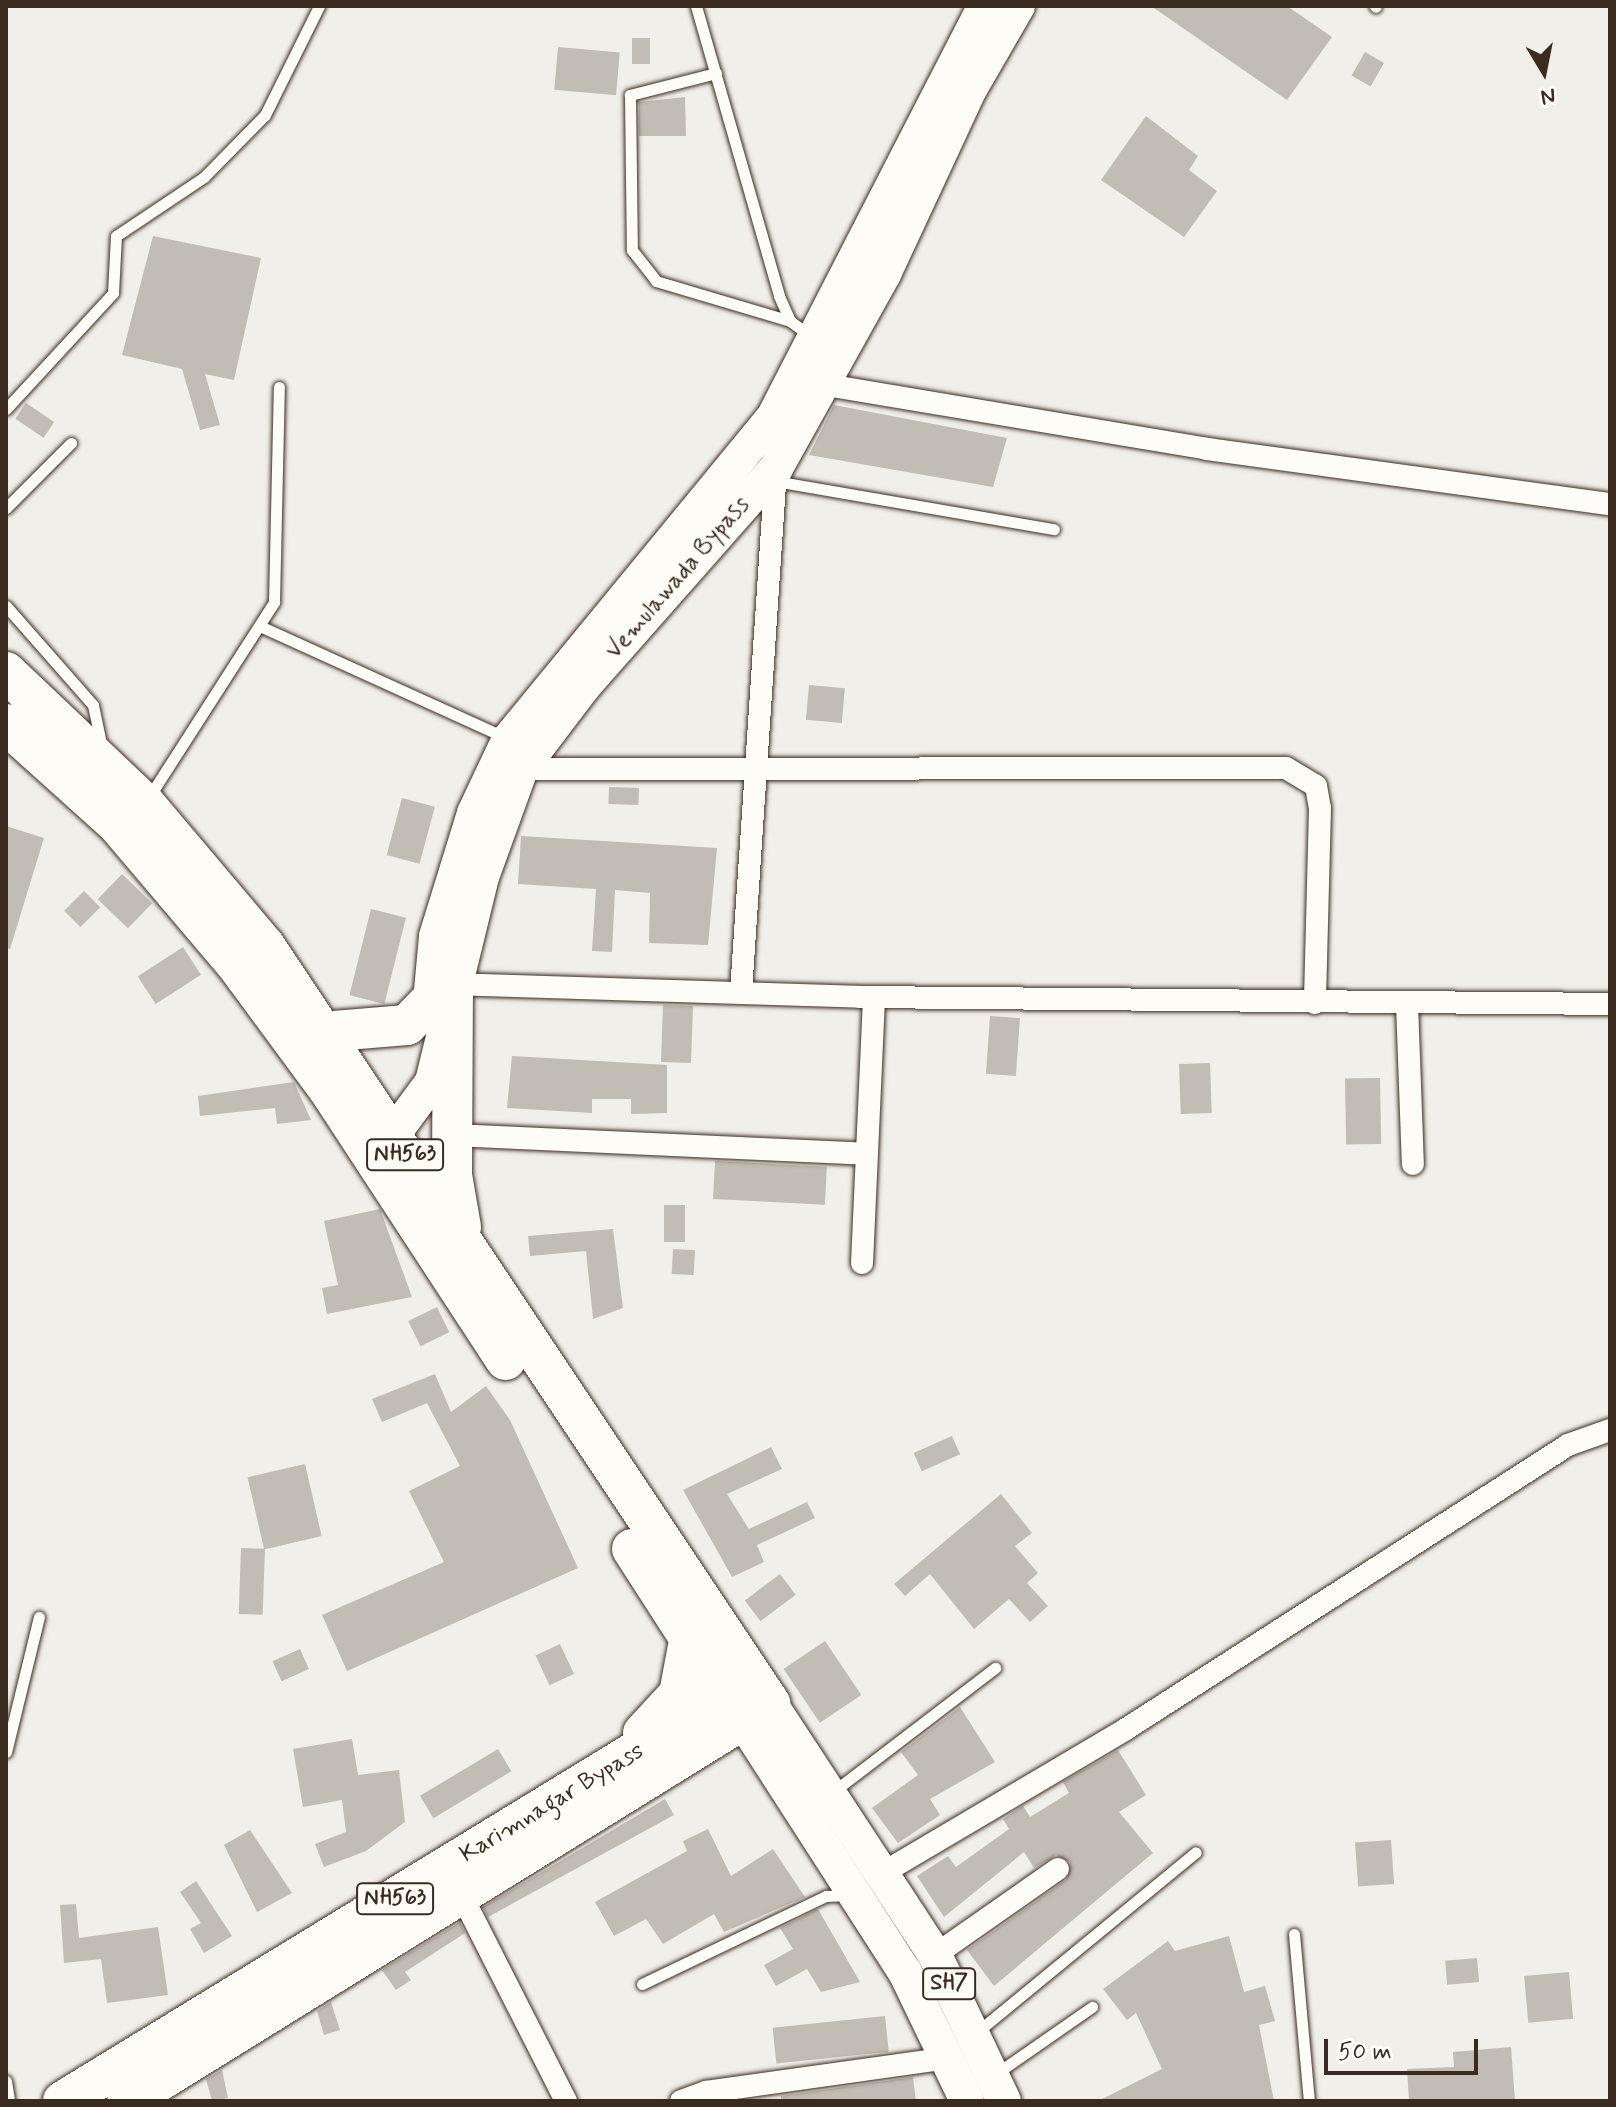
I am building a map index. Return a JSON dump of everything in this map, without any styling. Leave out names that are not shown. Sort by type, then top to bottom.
[{"type":"highway","name":"NH563","points":[[6,672],[236,964],[463,1240],[749,1700]]},
{"type":"highway","name":"NH563","points":[[12,742],[145,804],[265,946],[322,1032],[373,1134],[690,1636],[749,1700]]},
{"type":"highway","points":[[322,1032],[407,1025],[441,993]]},
{"type":"highway","points":[[441,993],[463,1240]]},
{"type":"highway","points":[[596,1777],[679,1694],[690,1636]]},
{"type":"highway","name":"Karimnagar Bypass","points":[[63,2101],[596,1777],[749,1700]]},
{"type":"highway","name":"Karimnagar Bypass","points":[[127,2101],[463,1898],[749,1700]]},
{"type":"main road","name":"Vemulawada Bypass","points":[[373,1134],[419,1074],[515,754],[734,469],[803,330],[985,6]]},
{"type":"main road","name":"Vemulawada Bypass","points":[[515,754],[584,686],[776,475],[826,385],[1018,6]]},
{"type":"main road","name":"SH7","points":[[749,1700],[830,1794],[967,2101]]},
{"type":"main road","name":"SH7","points":[[749,1700],[868,1884],[935,1955],[998,2089]]},
{"type":"street","points":[[826,385],[1207,449],[1610,504]]},
{"type":"street","points":[[741,992],[751,773],[776,475]]},
{"type":"street","points":[[515,754],[751,773],[1286,768],[1307,775],[1320,808],[1315,1003]]},
{"type":"street","points":[[441,993],[741,992],[874,997],[1610,1004]]},
{"type":"street","points":[[862,1263],[874,997]]},
{"type":"street","points":[[1407,1004],[1413,1164]]},
{"type":"street","points":[[453,1135],[866,1154]]},
{"type":"street","points":[[868,1884],[1126,1729],[1568,1445],[1610,1430]]},
{"type":"street","points":[[935,1955],[1058,1869]]},
{"type":"street","points":[[463,1898],[566,2101]]},
{"type":"street","points":[[681,2101],[948,2058]]},
{"type":"lane","points":[[6,409],[113,293],[116,236],[204,177],[265,115],[319,6]]},
{"type":"lane","points":[[696,6],[803,330]]},
{"type":"lane","points":[[716,73],[630,95],[632,250],[656,281],[803,330]]},
{"type":"lane","points":[[145,804],[262,627],[279,581],[279,387]]},
{"type":"lane","points":[[6,508],[71,443]]},
{"type":"lane","points":[[776,475],[1054,529]]},
{"type":"lane","points":[[6,606],[93,705],[92,778]]},
{"type":"lane","points":[[262,627],[515,754]]},
{"type":"lane","points":[[6,1752],[39,1617]]},
{"type":"lane","points":[[830,1794],[995,1668]]},
{"type":"lane","points":[[973,2035],[1196,1852]]},
{"type":"lane","points":[[642,1984],[826,1896],[868,1884]]},
{"type":"lane","points":[[1294,1934],[1309,2101]]},
{"type":"lane","points":[[998,2089],[1092,2007]]},
{"type":"lane","points":[[6,2081],[9,2101]]},
{"type":"building","points":[[1151,6],[1287,6],[1332,37],[1287,100]]},
{"type":"building","points":[[632,38],[650,38],[650,64],[632,64]]},
{"type":"building","points":[[558,47],[620,52],[616,95],[554,90]]},
{"type":"building","points":[[1365,52],[1384,63],[1371,86],[1352,75]]},
{"type":"building","points":[[685,97],[686,136],[639,136],[639,102]]},
{"type":"building","points":[[1146,116],[1198,156],[1189,170],[1217,191],[1184,237],[1101,180]]},
{"type":"building","points":[[153,236],[261,258],[234,380],[205,374],[220,425],[200,430],[182,369],[122,355]]},
{"type":"building","points":[[26,403],[54,422],[44,438],[15,419]]},
{"type":"building","points":[[834,405],[1007,438],[993,487],[809,455]]},
{"type":"building","points":[[809,685],[845,688],[842,723],[806,720]]},
{"type":"building","points":[[609,787],[639,788],[638,805],[608,804]]},
{"type":"building","points":[[402,798],[435,807],[420,864],[387,855]]},
{"type":"building","points":[[6,826],[44,838],[10,949],[6,948]]},
{"type":"building","points":[[521,836],[717,848],[708,945],[649,943],[650,893],[615,890],[612,952],[592,951],[596,889],[518,884]]},
{"type":"building","points":[[122,874],[152,903],[128,928],[98,899]]},
{"type":"building","points":[[84,891],[100,907],[80,927],[64,911]]},
{"type":"building","points":[[371,909],[406,918],[384,1004],[349,995]]},
{"type":"building","points":[[183,947],[201,975],[156,1004],[138,976]]},
{"type":"building","points":[[663,1005],[693,1006],[691,1063],[661,1062]]},
{"type":"building","points":[[990,1016],[1020,1018],[1016,1076],[986,1074]]},
{"type":"building","points":[[512,1056],[667,1065],[667,1113],[631,1114],[631,1099],[592,1099],[592,1113],[507,1108]]},
{"type":"building","points":[[1210,1063],[1212,1113],[1181,1114],[1179,1064]]},
{"type":"building","points":[[1380,1078],[1381,1144],[1346,1145],[1345,1079]]},
{"type":"building","points":[[294,1082],[311,1120],[277,1124],[275,1108],[200,1116],[198,1096]]},
{"type":"building","points":[[715,1161],[827,1167],[825,1205],[713,1199]]},
{"type":"building","points":[[664,1205],[685,1205],[685,1242],[664,1242]]},
{"type":"building","points":[[380,1209],[412,1297],[327,1314],[322,1288],[338,1285],[324,1221]]},
{"type":"building","points":[[613,1229],[623,1308],[593,1319],[586,1251],[530,1256],[528,1236]]},
{"type":"building","points":[[673,1249],[695,1250],[694,1275],[672,1274]]},
{"type":"building","points":[[437,1307],[449,1332],[421,1346],[408,1321]]},
{"type":"building","points":[[435,1374],[451,1412],[486,1386],[510,1420],[578,1568],[347,1671],[322,1615],[444,1562],[409,1491],[460,1466],[427,1403],[382,1422],[372,1399]]},
{"type":"building","points":[[952,1436],[960,1454],[922,1471],[914,1453]]},
{"type":"building","points":[[771,1447],[782,1469],[727,1494],[749,1529],[807,1502],[815,1518],[757,1545],[764,1562],[732,1577],[683,1490]]},
{"type":"building","points":[[305,1464],[322,1536],[264,1549],[248,1477]]},
{"type":"building","points":[[1001,1494],[1032,1533],[1015,1546],[1038,1573],[1027,1583],[1048,1606],[1030,1622],[1009,1599],[974,1629],[930,1574],[905,1596],[894,1584]]},
{"type":"building","points":[[241,1548],[265,1549],[263,1615],[239,1614]]},
{"type":"building","points":[[780,1574],[796,1595],[761,1621],[745,1600]]},
{"type":"building","points":[[825,1641],[861,1695],[820,1723],[784,1669]]},
{"type":"building","points":[[560,1644],[574,1674],[549,1685],[536,1655]]},
{"type":"building","points":[[300,1649],[309,1669],[282,1681],[273,1661]]},
{"type":"building","points":[[960,1707],[995,1762],[930,1799],[940,1815],[898,1843],[872,1808],[918,1775],[901,1752]]},
{"type":"building","points":[[352,1739],[358,1775],[399,1770],[405,1822],[366,1851],[324,1867],[315,1844],[346,1832],[342,1800],[303,1807],[293,1749]]},
{"type":"building","points":[[498,1749],[511,1771],[433,1818],[420,1796]]},
{"type":"building","points":[[1118,1750],[1146,1795],[1119,1812],[1153,1853],[994,1986],[967,1950],[1066,1880],[1070,1862],[1056,1855],[1034,1868],[1024,1852],[944,1917],[917,1876],[948,1856],[956,1867],[1009,1829],[1003,1819],[1023,1806],[1030,1817],[1069,1793],[1063,1782]]},
{"type":"building","points":[[665,1799],[674,1815],[488,1917],[483,1907]]},
{"type":"building","points":[[708,1829],[731,1876],[773,1849],[805,1897],[724,1932],[714,1914],[663,1944],[646,1919],[614,1936],[595,1902],[687,1851],[683,1841]]},
{"type":"building","points":[[250,1830],[292,1893],[257,1912],[224,1845]]},
{"type":"building","points":[[1391,1840],[1394,1884],[1358,1886],[1355,1843]]},
{"type":"building","points":[[196,1881],[232,1936],[204,1953],[190,1929],[201,1923],[180,1892]]},
{"type":"building","points":[[76,1904],[79,1938],[158,1927],[168,1995],[107,2003],[101,1959],[64,1963],[60,1905]]},
{"type":"building","points":[[818,1909],[860,1982],[821,1992],[807,1969],[776,1986],[764,1965],[793,1949],[780,1928]]},
{"type":"building","points":[[460,1922],[465,1933],[405,1972],[411,1980],[396,1990],[382,1970]]},
{"type":"building","points":[[1229,1936],[1244,1992],[1265,1986],[1275,2021],[1259,2025],[1274,2101],[1098,2101],[1162,2069],[1136,2013],[1127,2020],[1103,1989],[1168,1941],[1175,1951]]},
{"type":"building","points":[[1477,1958],[1479,1982],[1447,1985],[1445,1961]]},
{"type":"building","points":[[1569,1972],[1573,2019],[1528,2023],[1524,1976]]},
{"type":"building","points":[[331,2002],[340,2030],[324,2035],[317,2011]]},
{"type":"building","points":[[885,2016],[889,2052],[776,2064],[773,2028]]},
{"type":"building","points":[[1511,2047],[1515,2101],[1409,2101],[1407,2069],[1454,2067],[1453,2052]]},
{"type":"building","points":[[222,2070],[228,2098],[212,2101],[206,2079]]},
{"type":"building","points":[[913,2077],[916,2101],[781,2101],[781,2096]]}]
